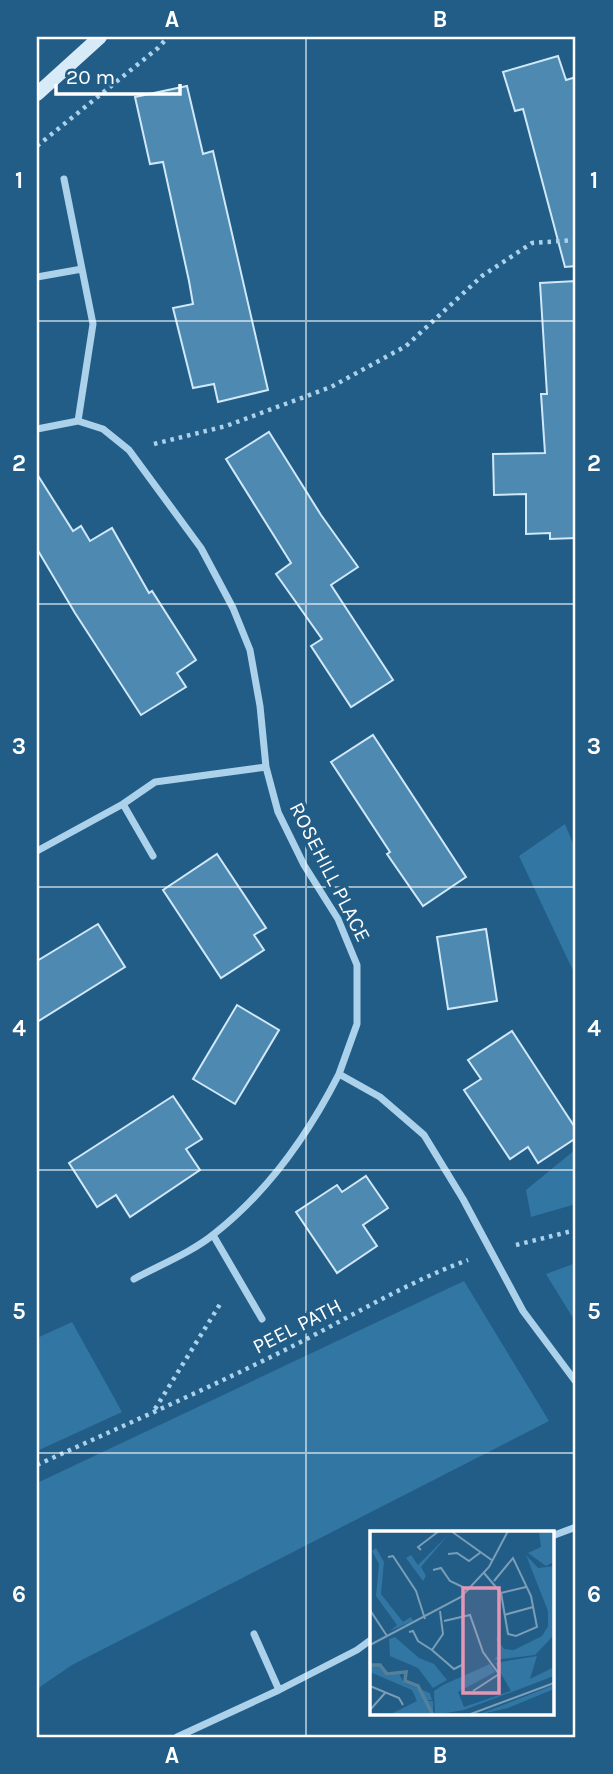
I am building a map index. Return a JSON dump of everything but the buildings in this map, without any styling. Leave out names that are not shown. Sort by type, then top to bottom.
[{"type":"street","points":[[37,94],[100,37]]},
{"type":"street","points":[[37,429],[78,421],[93,324],[64,179]]},
{"type":"street","points":[[37,277],[82,269]]},
{"type":"street","name":"ROSEHILL PLACE","points":[[78,421],[103,429],[129,450],[201,548],[233,608],[250,650],[260,706],[266,767],[278,812],[304,865],[338,919],[357,965],[357,1024],[339,1074],[320,1112],[277,1174],[213,1235],[134,1279]]},
{"type":"street","points":[[37,851],[123,804],[155,782],[266,767]]},
{"type":"street","points":[[123,804],[153,856]]},
{"type":"street","points":[[339,1074],[380,1097],[424,1135],[463,1199],[523,1311],[576,1382]]},
{"type":"street","points":[[213,1235],[262,1319]]},
{"type":"street","points":[[554,1535],[576,1527]]},
{"type":"street","points":[[254,1634],[279,1690]]},
{"type":"street","points":[[177,1737],[279,1690],[357,1650],[370,1640]]},
{"type":"path","points":[[37,146],[168,37]]},
{"type":"path","points":[[129,450],[226,426],[331,387],[406,346],[482,276],[532,243],[576,240]]},
{"type":"path","name":"PEEL PATH","points":[[37,1465],[256,1365],[430,1274],[491,1251],[576,1230]]},
{"type":"path","points":[[155,1410],[225,1296],[227,1259]]},
{"type":"shaded area","points":[[565,824],[576,851],[576,977],[519,856]]},
{"type":"shaded area","points":[[576,1149],[576,1204],[531,1217],[526,1190]]},
{"type":"shaded area","points":[[576,1263],[576,1323],[546,1274]]},
{"type":"shaded area","points":[[464,1281],[549,1421],[72,1665],[37,1689],[37,1483]]},
{"type":"shaded area","points":[[72,1322],[122,1412],[37,1451],[37,1338]]}]
